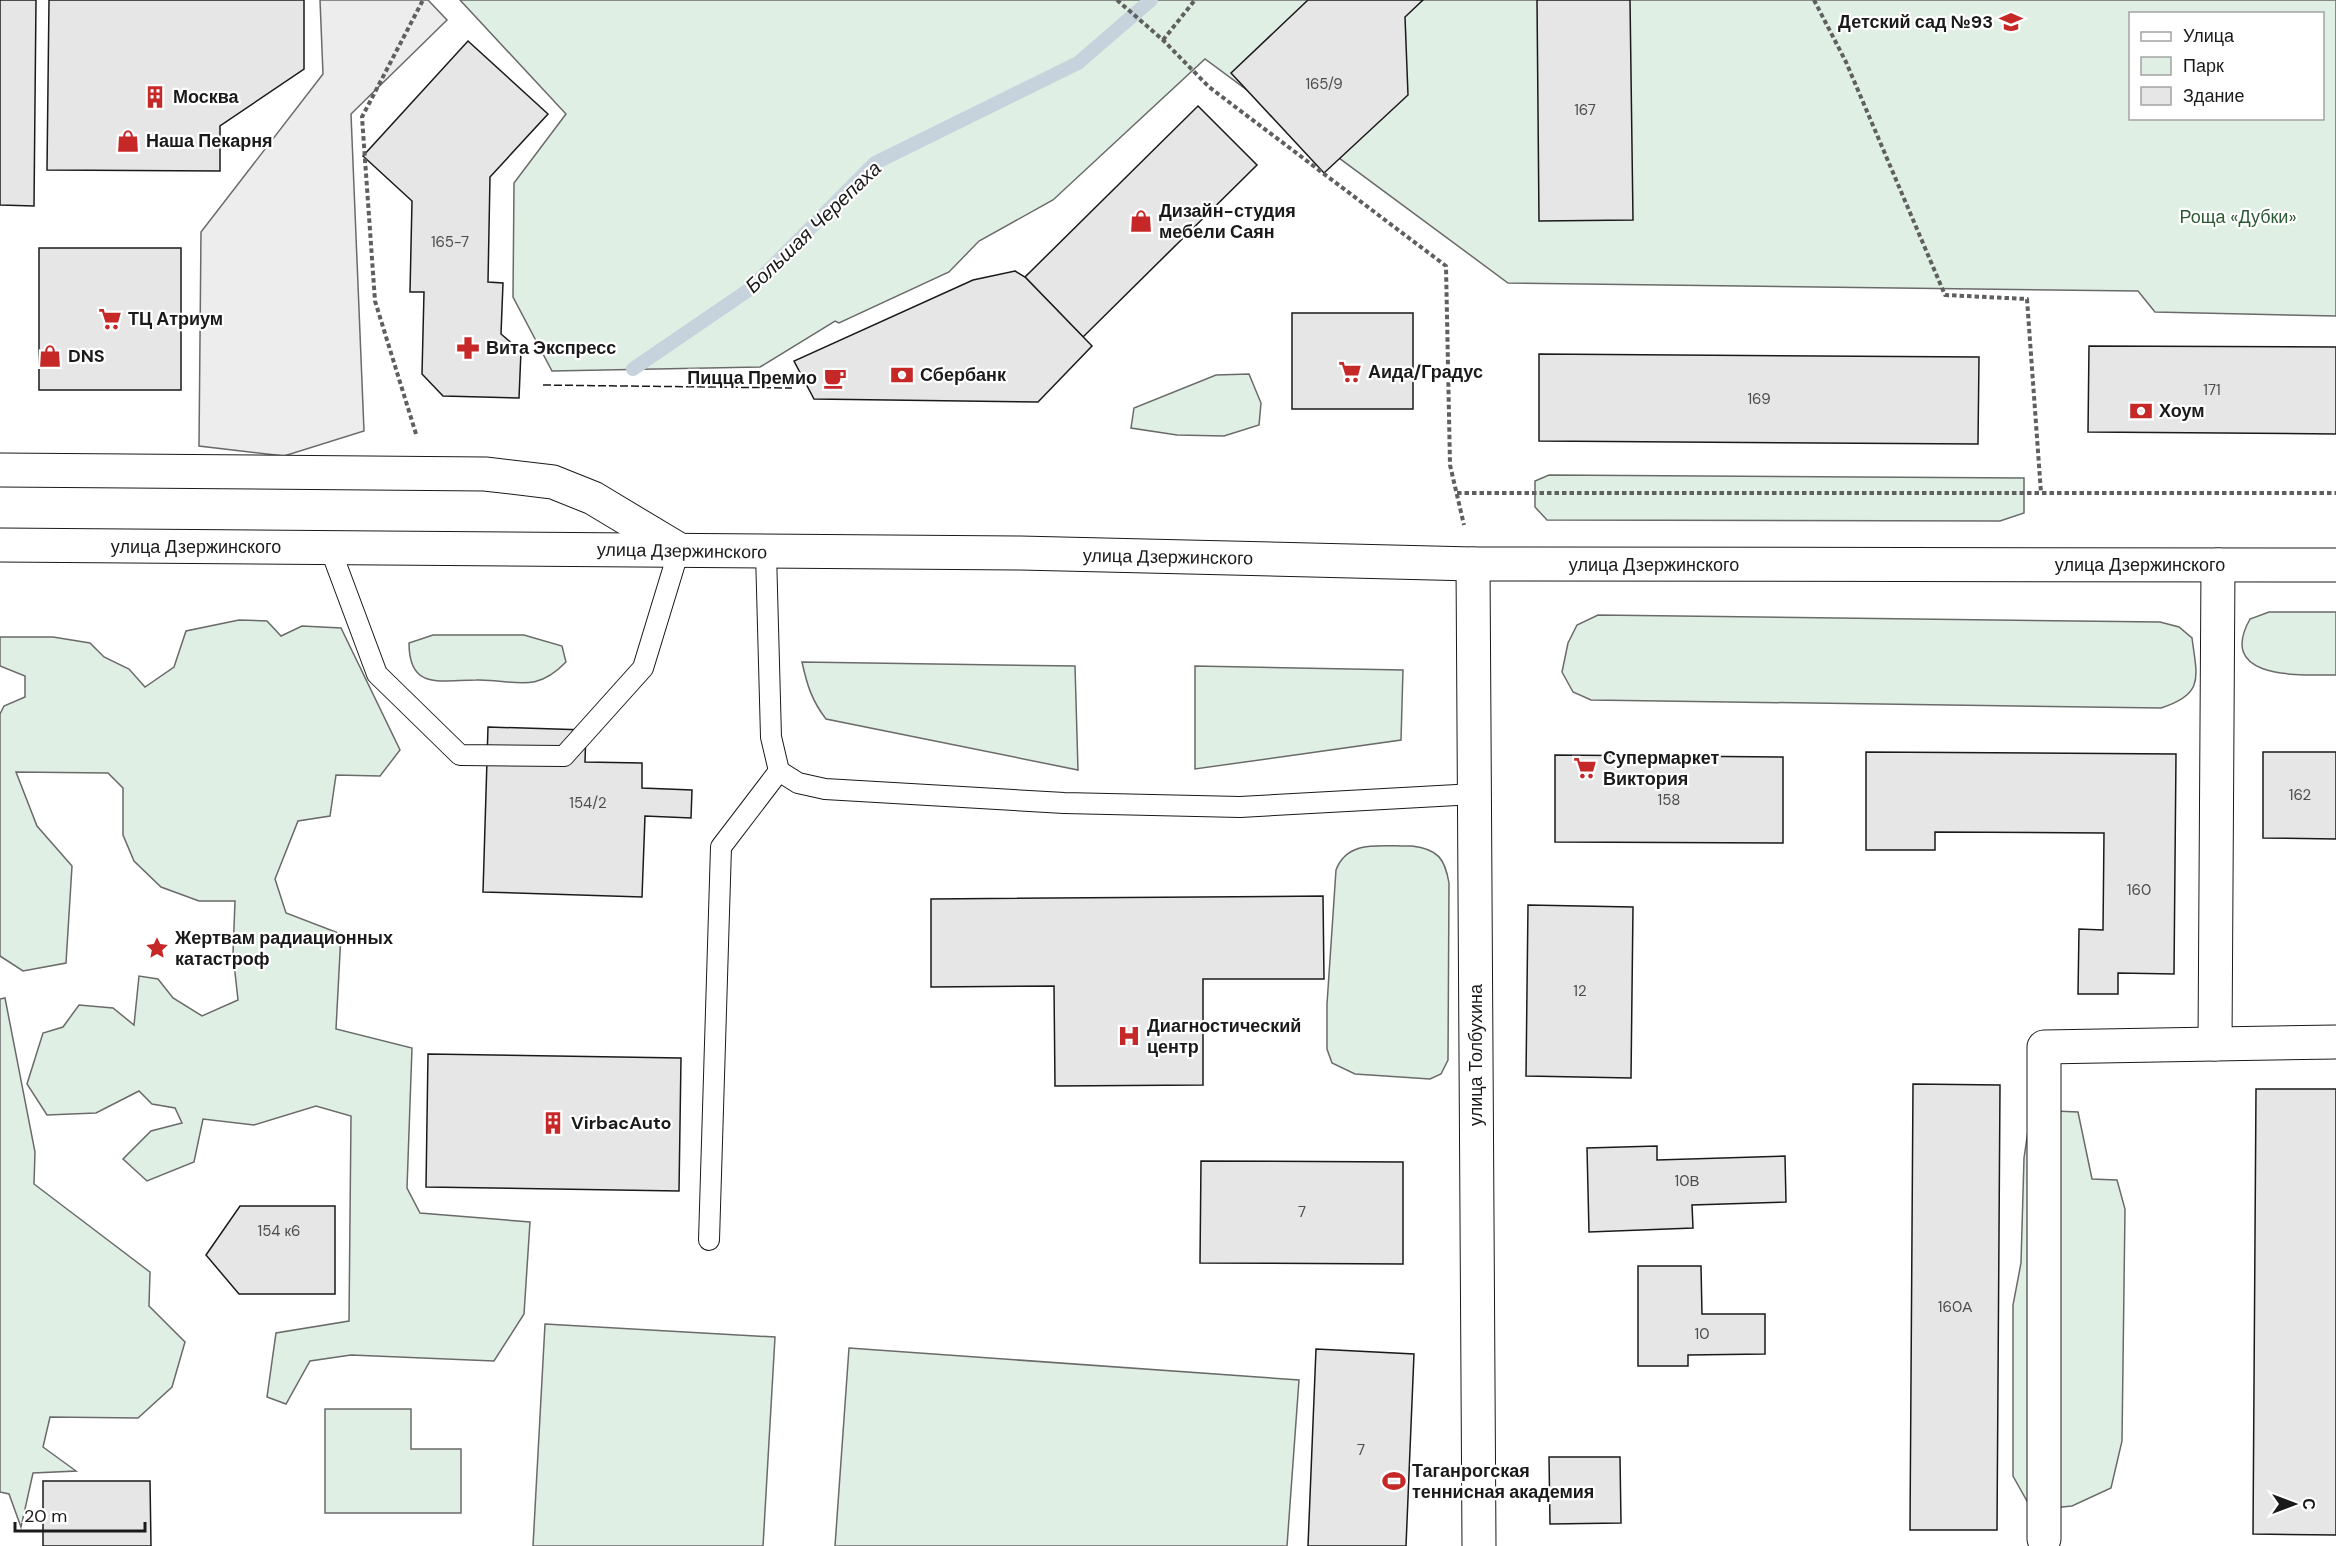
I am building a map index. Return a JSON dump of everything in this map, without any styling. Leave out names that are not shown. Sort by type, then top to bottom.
[{"type":"street","points":[[0,470],[485,474],[553,482],[592,498],[679,550]]},
{"type":"street","name":"улица Дзержинского","points":[[0,545],[679,550],[766,553],[1032,553],[1473,564],[2336,565]]},
{"type":"street","name":"улица Толбухина","points":[[1473,564],[1479,1546]]},
{"type":"street","points":[[2215,1044],[2218,565]]},
{"type":"street","points":[[2044,1539],[2044,1047],[2336,1042]]},
{"type":"lane","points":[[330,548],[377,674],[460,755],[564,756],[643,668],[679,550]]},
{"type":"lane","points":[[766,553],[771,737],[779,771],[798,783],[825,789],[1064,804],[1240,807],[1475,794]]},
{"type":"lane","points":[[709,1240],[721,847],[779,771]]},
{"type":"path","points":[[423,0],[362,117],[375,301],[428,474]]},
{"type":"path","points":[[1163,40],[1195,0]]},
{"type":"path","points":[[1814,0],[1846,62],[1945,295],[2027,299],[2041,493]]},
{"type":"path","points":[[1118,1],[1163,40],[1209,87],[1446,266],[1450,465],[1473,564]]},
{"type":"path","points":[[1457,492],[2336,493]]},
{"type":"green space","name":"Роща «Дубки»","points":[[460,0],[2336,0],[2336,316],[2155,312],[2138,291],[1508,283],[1205,59],[1053,200],[979,241],[949,272],[839,323],[835,321],[760,367],[552,371],[513,297],[514,183],[566,114]]},
{"type":"green space","points":[[1249,374],[1261,403],[1259,425],[1224,436],[1177,435],[1131,428],[1134,408],[1216,375]]},
{"type":"green space","points":[[1549,475],[2024,478],[2024,513],[2000,521],[1547,520],[1535,507],[1535,481]]},
{"type":"green space","points":[[2269,612],[2336,612],[2336,675],[2284,673],[2266,670],[2253,664],[2244,653],[2242,639],[2250,619]]},
{"type":"green space","points":[[1598,615],[2160,622],[2179,627],[2192,638],[2196,674],[2195,682],[2185,697],[2161,708],[1591,700],[1573,692],[1562,672],[1568,643],[1577,625]]},
{"type":"green space","points":[[239,620],[267,621],[281,636],[302,626],[341,628],[400,750],[380,776],[336,775],[330,816],[298,821],[275,879],[286,913],[341,934],[336,1029],[412,1048],[407,1188],[420,1213],[530,1222],[524,1314],[494,1361],[351,1355],[310,1361],[286,1404],[267,1397],[276,1333],[349,1321],[351,1116],[316,1106],[254,1125],[203,1119],[194,1162],[147,1181],[123,1159],[151,1131],[182,1123],[175,1108],[152,1104],[139,1091],[96,1113],[47,1115],[27,1084],[43,1033],[63,1027],[79,1005],[113,1008],[134,1025],[139,976],[158,979],[173,998],[202,1016],[238,1000],[233,954],[235,901],[199,901],[161,887],[134,861],[123,835],[123,788],[108,773],[16,772],[37,826],[72,866],[66,963],[23,971],[0,956],[0,714],[4,706],[25,697],[25,676],[0,666],[0,637],[53,637],[90,643],[104,657],[129,669],[145,687],[174,667],[186,631]]},
{"type":"green space","points":[[433,635],[524,635],[562,646],[566,662],[544,679],[534,682],[429,679],[421,676],[415,669],[410,658],[409,643]]},
{"type":"green space","points":[[802,662],[1075,666],[1078,770],[826,719],[811,692]]},
{"type":"green space","points":[[1195,666],[1403,670],[1401,740],[1195,769]]},
{"type":"green space","points":[[1368,846],[1421,847],[1439,857],[1449,883],[1448,1060],[1441,1074],[1430,1079],[1355,1074],[1332,1063],[1327,1049],[1327,1004],[1336,870],[1349,853],[1358,849]]},
{"type":"green space","points":[[5,998],[35,1152],[34,1184],[150,1272],[149,1306],[185,1342],[172,1387],[138,1418],[50,1417],[43,1447],[76,1471],[33,1473],[21,1527],[9,1494],[0,1492],[0,999]]},
{"type":"green space","points":[[2031,1110],[2078,1112],[2092,1179],[2117,1180],[2125,1209],[2122,1441],[2111,1488],[2072,1506],[2032,1510],[2013,1476],[2013,1305],[2021,1263],[2024,1158]]},
{"type":"green space","points":[[545,1324],[775,1337],[763,1546],[533,1546]]},
{"type":"green space","points":[[849,1348],[1299,1380],[1287,1546],[835,1546]]},
{"type":"green space","points":[[325,1409],[411,1409],[411,1449],[461,1449],[461,1513],[325,1513]]},
{"type":"shaded area","points":[[320,0],[428,0],[447,20],[351,114],[364,431],[284,456],[199,446],[201,232],[323,74]]},
{"type":"building","points":[[0,0],[36,0],[34,206],[0,205]]},
{"type":"building","name":"Москва","points":[[49,0],[304,0],[304,69],[220,126],[220,171],[47,170]]},
{"type":"building","points":[[1308,0],[1423,0],[1405,17],[1408,95],[1324,173],[1231,73]]},
{"type":"building","points":[[1537,0],[1630,0],[1633,220],[1539,221]]},
{"type":"building","points":[[468,41],[548,114],[490,177],[488,282],[503,283],[501,334],[521,351],[519,398],[443,396],[422,374],[424,292],[410,292],[412,201],[363,156]]},
{"type":"building","name":"Дизайн-студия мебели Саян","points":[[1198,106],[1257,165],[1083,337],[1025,277]]},
{"type":"building","name":"ТЦ Атриум","points":[[39,248],[181,248],[181,390],[39,390]]},
{"type":"building","points":[[1015,271],[1025,277],[1092,346],[1038,402],[814,399],[794,361],[973,280]]},
{"type":"building","points":[[1292,313],[1413,313],[1413,409],[1292,409]]},
{"type":"building","points":[[2089,346],[2336,347],[2336,434],[2088,432]]},
{"type":"building","points":[[1539,354],[1979,357],[1978,444],[1539,441]]},
{"type":"building","points":[[488,727],[586,730],[585,762],[642,763],[642,788],[692,790],[691,818],[645,816],[642,897],[483,892]]},
{"type":"building","points":[[1866,752],[2176,754],[2174,974],[2118,973],[2118,994],[2078,994],[2079,929],[2103,930],[2104,833],[1935,832],[1935,850],[1866,850]]},
{"type":"building","points":[[2263,752],[2336,752],[2336,839],[2263,838]]},
{"type":"building","points":[[1555,755],[1783,757],[1783,843],[1555,842]]},
{"type":"building","name":"Диагностический центр","points":[[1323,896],[1324,979],[1203,979],[1203,1085],[1055,1086],[1054,986],[931,987],[931,899]]},
{"type":"building","points":[[1528,905],[1633,907],[1631,1078],[1526,1076]]},
{"type":"building","name":"VirbacAuto","points":[[428,1054],[681,1058],[679,1191],[426,1187]]},
{"type":"building","points":[[1913,1084],[2000,1085],[1997,1530],[1910,1530]]},
{"type":"building","points":[[2256,1089],[2336,1089],[2336,1535],[2253,1534]]},
{"type":"building","points":[[1657,1146],[1657,1160],[1785,1156],[1786,1202],[1692,1205],[1693,1228],[1589,1232],[1587,1148]]},
{"type":"building","points":[[1201,1161],[1403,1162],[1403,1264],[1200,1263]]},
{"type":"building","points":[[240,1206],[335,1206],[335,1294],[239,1294],[206,1255]]},
{"type":"building","points":[[1638,1266],[1701,1266],[1702,1314],[1765,1314],[1765,1354],[1688,1355],[1688,1366],[1638,1366]]},
{"type":"building","points":[[1316,1349],[1414,1354],[1406,1546],[1308,1546]]},
{"type":"building","points":[[1549,1457],[1620,1457],[1621,1523],[1550,1524]]},
{"type":"building","points":[[43,1481],[150,1481],[151,1546],[43,1546]]},
{"type":"waterway","name":"Большая Черепаха","points":[[633,369],[750,289],[875,163],[1078,63],[1151,0]]},
{"type":"fence","points":[[543,385],[792,388]]},
{"type":"place","name":"Детский сад №93","points":[[2011,22]]},
{"type":"place","name":"Москва","points":[[155,97]]},
{"type":"place","name":"Наша Пекарня","points":[[128,141]]},
{"type":"place","name":"Дизайн-студия мебели Саян","points":[[1141,221]]},
{"type":"place","name":"ТЦ Атриум","points":[[110,319]]},
{"type":"place","name":"Вита Экспресс","points":[[468,348]]},
{"type":"place","name":"DNS","points":[[50,356]]},
{"type":"place","name":"Аида/Градус","points":[[1350,372]]},
{"type":"place","name":"Сбербанк","points":[[902,375]]},
{"type":"place","name":"Пицца Премио","points":[[835,378]]},
{"type":"place","name":"Хоум","points":[[2141,411]]},
{"type":"place","name":"Супермаркет Виктория","points":[[1585,768]]},
{"type":"place","name":"Жертвам радиационных катастроф","points":[[157,948]]},
{"type":"place","name":"Диагностический центр","points":[[1129,1036]]},
{"type":"place","name":"VirbacAuto","points":[[553,1123]]},
{"type":"place","name":"Таганрогская теннисная академия","points":[[1394,1481]]}]
